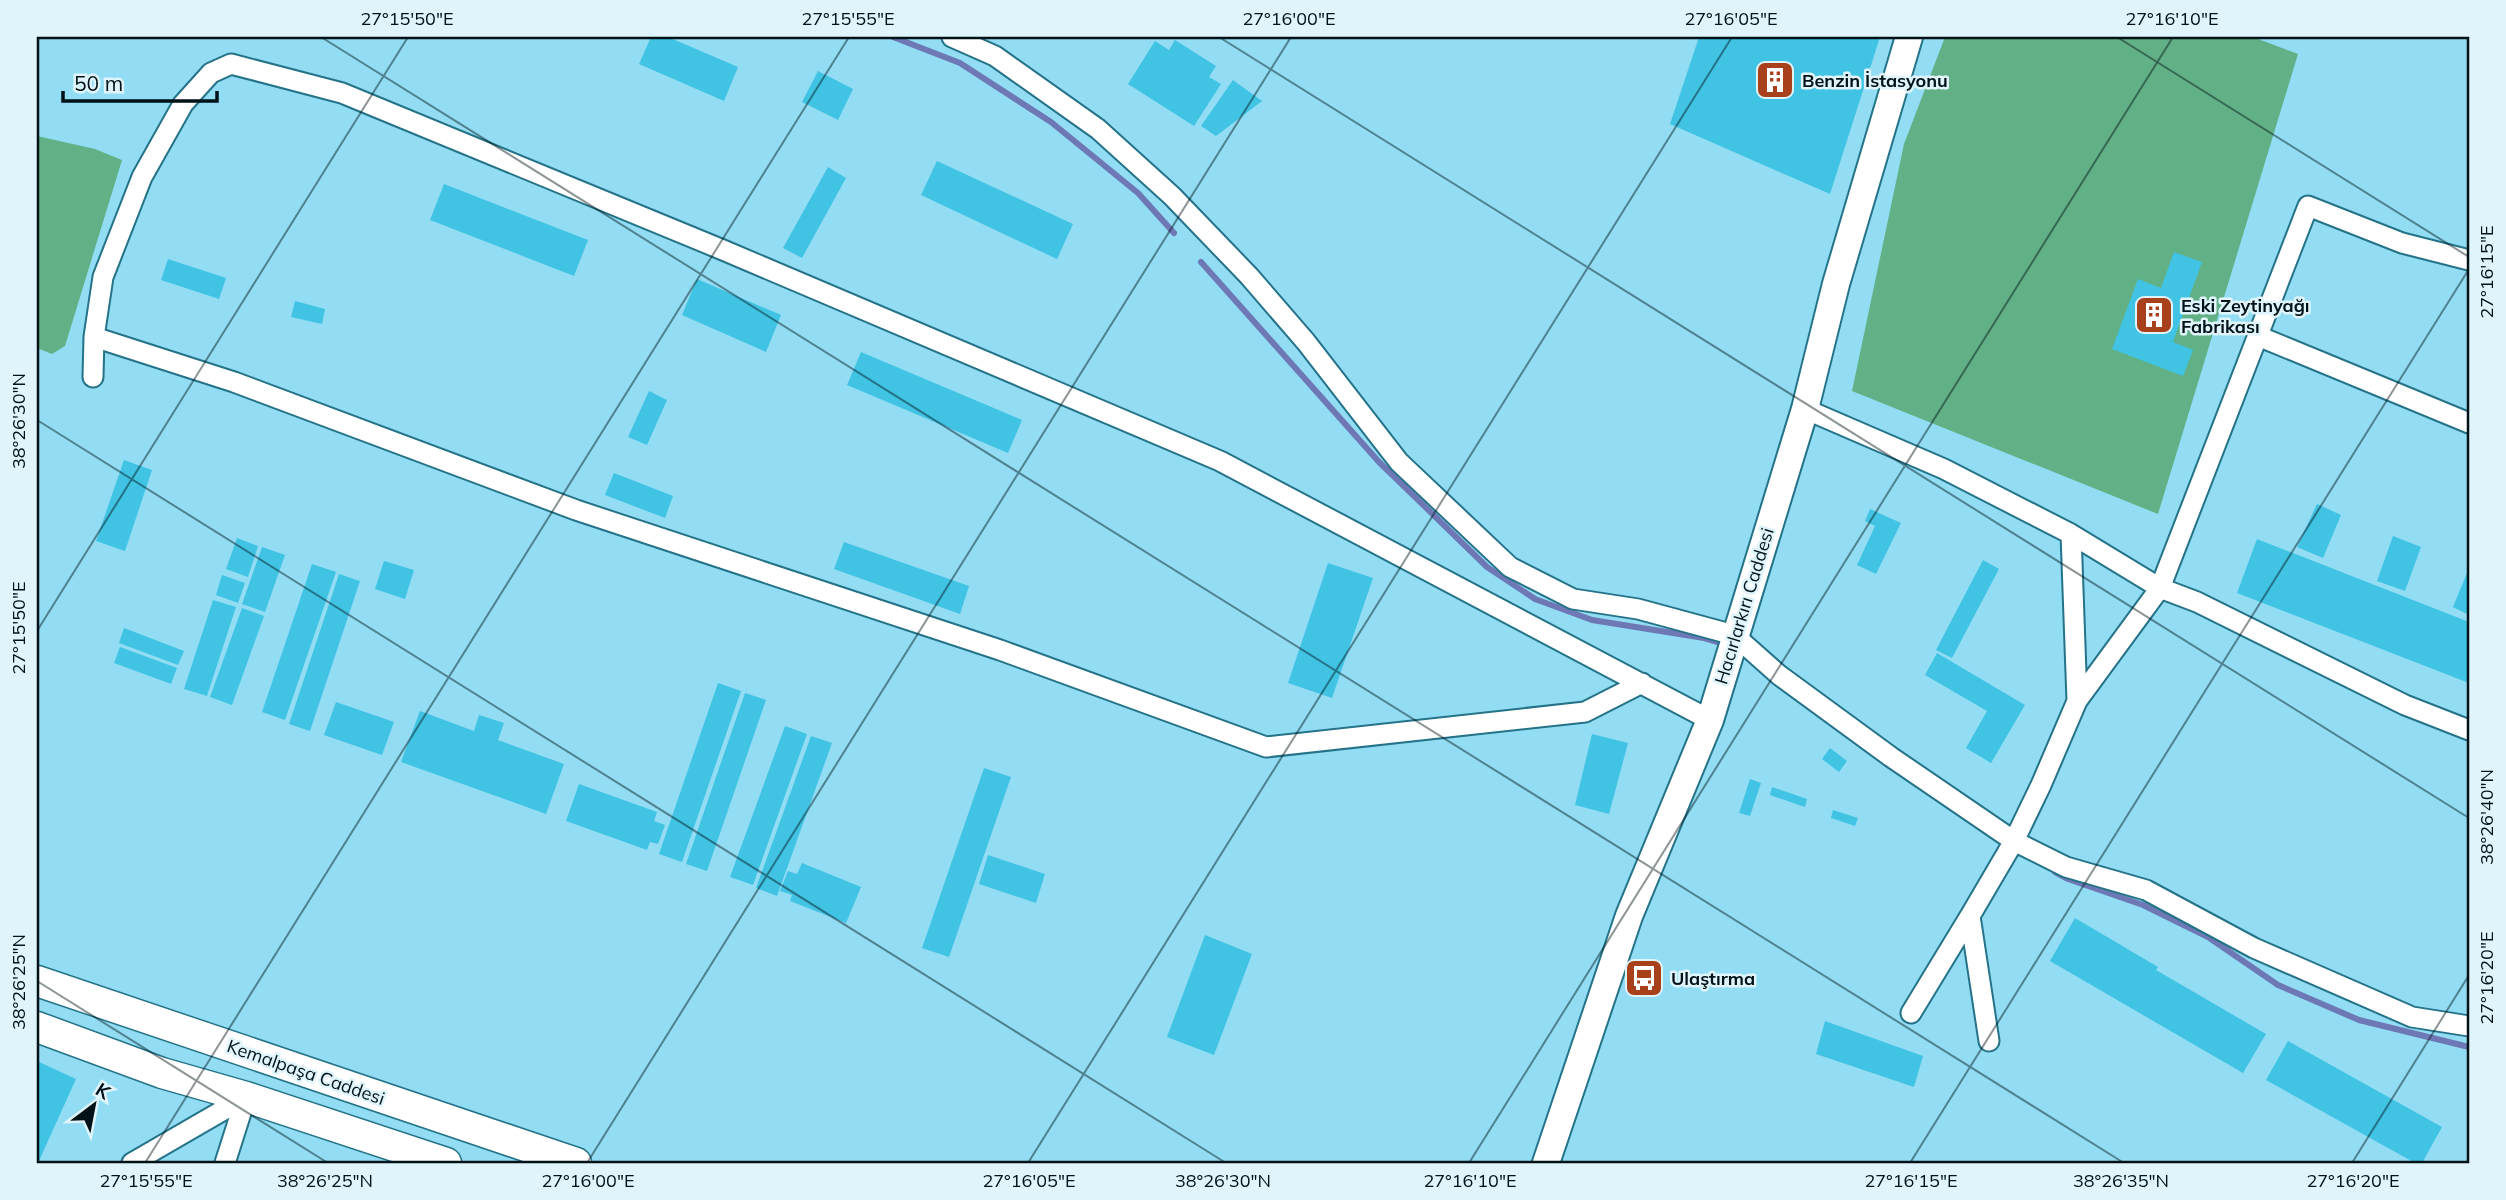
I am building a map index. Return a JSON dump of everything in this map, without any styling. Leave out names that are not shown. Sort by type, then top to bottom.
[{"type":"main road","name":"Kemalpaşa Caddesi","points":[[37,981],[576,1163]]},
{"type":"main road","points":[[37,1027],[162,1073],[246,1097],[446,1163]]},
{"type":"street","points":[[952,37],[995,57],[1098,129],[1172,196],[1249,276],[1306,342],[1399,462],[1510,567],[1573,599],[1638,609],[1734,635],[1801,691],[1891,757],[2014,841],[2066,867],[2146,890],[2254,948],[2412,1017],[2469,1026]]},
{"type":"street","name":"Hacırlarkırı Caddesi","points":[[1546,1163],[1629,916],[1710,720],[1805,409],[1836,284],[1909,37]]},
{"type":"street","points":[[93,377],[94,337],[103,277],[142,177],[183,104],[211,72],[231,64],[342,93],[723,250],[1220,461],[1710,720]]},
{"type":"street","points":[[1911,1013],[2014,841],[2077,701],[2161,588],[2308,206],[2402,243],[2469,260]]},
{"type":"street","points":[[2258,336],[2469,423]]},
{"type":"street","points":[[94,337],[234,382],[576,510],[1000,650],[1266,747],[1585,712],[1642,683]]},
{"type":"street","points":[[1805,409],[1944,469],[2071,534],[2161,588],[2197,602],[2405,705],[2469,730]]},
{"type":"street","points":[[2071,534],[2077,701]]},
{"type":"street","points":[[1970,916],[1989,1041]]},
{"type":"street","points":[[132,1163],[246,1097]]},
{"type":"street","points":[[225,1163],[246,1097]]},
{"type":"green space","points":[[1945,37],[2253,37],[2298,54],[2158,514],[1852,391],[1904,144]]},
{"type":"green space","points":[[37,136],[95,149],[122,160],[65,346],[52,354],[37,348]]},
{"type":"building","points":[[651,37],[668,37],[738,67],[724,101],[639,64]]},
{"type":"building","name":"Benzin İstasyonu","points":[[1699,37],[1880,37],[1830,194],[1670,124]]},
{"type":"building","points":[[1175,40],[1216,66],[1209,77],[1221,84],[1194,126],[1128,84],[1155,41],[1169,50]]},
{"type":"building","points":[[818,71],[853,89],[838,120],[802,102]]},
{"type":"building","points":[[1233,80],[1262,101],[1216,136],[1201,126]]},
{"type":"building","points":[[937,161],[1073,224],[1057,259],[921,195]]},
{"type":"building","points":[[828,167],[846,178],[802,258],[783,248]]},
{"type":"building","points":[[444,184],[588,240],[574,276],[430,220]]},
{"type":"building","name":"Eski Zeytinyağı Fabrikası","points":[[2174,252],[2202,262],[2173,342],[2193,350],[2183,376],[2112,349],[2138,279],[2161,288]]},
{"type":"building","points":[[168,259],[226,278],[219,299],[161,280]]},
{"type":"building","points":[[697,279],[781,315],[766,352],[682,315]]},
{"type":"building","points":[[295,301],[325,309],[322,324],[291,317]]},
{"type":"building","points":[[861,352],[1022,420],[1008,453],[847,385]]},
{"type":"building","points":[[649,391],[667,400],[647,445],[628,437]]},
{"type":"building","points":[[124,460],[152,470],[125,551],[96,541]]},
{"type":"building","points":[[614,473],[673,496],[665,518],[605,495]]},
{"type":"building","points":[[2317,504],[2341,515],[2323,558],[2297,547]]},
{"type":"building","points":[[1870,509],[1901,523],[1876,574],[1857,565],[1875,526],[1865,521]]},
{"type":"building","points":[[2393,536],[2421,547],[2405,591],[2377,581]]},
{"type":"building","points":[[237,538],[258,546],[248,577],[226,569]]},
{"type":"building","points":[[2257,539],[2469,622],[2469,683],[2237,593]]},
{"type":"building","points":[[844,542],[969,586],[960,614],[834,569]]},
{"type":"building","points":[[262,547],[285,555],[265,612],[242,604]]},
{"type":"building","points":[[1983,560],[1999,569],[1952,658],[1936,650]]},
{"type":"building","points":[[384,561],[414,570],[405,599],[375,589]]},
{"type":"building","points":[[1328,563],[1373,578],[1332,698],[1288,683]]},
{"type":"building","points":[[312,564],[336,572],[285,720],[262,712]]},
{"type":"building","points":[[2469,568],[2469,615],[2453,607]]},
{"type":"building","points":[[339,574],[360,581],[310,731],[289,724]]},
{"type":"building","points":[[222,575],[245,583],[238,603],[216,595]]},
{"type":"building","points":[[213,600],[236,607],[207,696],[184,689]]},
{"type":"building","points":[[242,608],[264,616],[232,705],[210,697]]},
{"type":"building","points":[[124,628],[184,651],[178,665],[119,643]]},
{"type":"building","points":[[120,647],[177,668],[171,684],[114,663]]},
{"type":"building","points":[[1937,653],[2025,705],[1991,763],[1966,748],[1987,711],[1925,675]]},
{"type":"building","points":[[718,683],[741,691],[682,862],[659,854]]},
{"type":"building","points":[[745,693],[766,700],[707,871],[686,864]]},
{"type":"building","points":[[336,702],[394,722],[382,755],[324,735]]},
{"type":"building","points":[[420,711],[474,731],[479,715],[504,723],[498,740],[564,764],[546,814],[401,762]]},
{"type":"building","points":[[785,726],[807,734],[753,885],[730,877]]},
{"type":"building","points":[[1592,734],[1628,743],[1609,814],[1575,805]]},
{"type":"building","points":[[811,736],[832,743],[777,896],[756,888]]},
{"type":"building","points":[[1830,748],[1847,761],[1839,772],[1822,759]]},
{"type":"building","points":[[984,768],[1011,777],[949,957],[922,948]]},
{"type":"building","points":[[1750,779],[1761,783],[1750,816],[1739,813]]},
{"type":"building","points":[[579,784],[657,812],[654,821],[665,825],[658,844],[650,842],[647,850],[566,821]]},
{"type":"building","points":[[1772,787],[1807,799],[1805,807],[1770,795]]},
{"type":"building","points":[[1833,810],[1858,818],[1855,826],[1831,818]]},
{"type":"building","points":[[988,855],[1045,874],[1036,903],[979,884]]},
{"type":"building","points":[[802,863],[861,887],[846,923],[790,901],[792,895],[780,891],[788,871],[797,874]]},
{"type":"building","points":[[2075,918],[2158,967],[2156,970],[2266,1034],[2243,1073],[2050,961]]},
{"type":"building","points":[[1205,935],[1252,954],[1214,1055],[1167,1037]]},
{"type":"building","points":[[1825,1021],[1923,1056],[1914,1087],[1816,1054]]},
{"type":"building","points":[[2288,1041],[2442,1127],[2422,1163],[2415,1163],[2266,1080]]},
{"type":"building","points":[[37,1061],[76,1079],[38,1163],[37,1163]]},
{"type":"waterway","points":[[893,37],[960,63],[1051,122],[1138,193],[1174,233]]},
{"type":"waterway","points":[[1201,262],[1379,462],[1487,567],[1535,599],[1592,620],[1721,643]]},
{"type":"waterway","points":[[2055,872],[2143,905],[2208,937],[2278,985],[2359,1020],[2469,1047]]},
{"type":"place","name":"Benzin İstasyonu","points":[[1775,80]]},
{"type":"place","name":"Eski Zeytinyağı Fabrikası","points":[[2154,315]]},
{"type":"place","name":"Ulaştırma","points":[[1644,978]]}]
